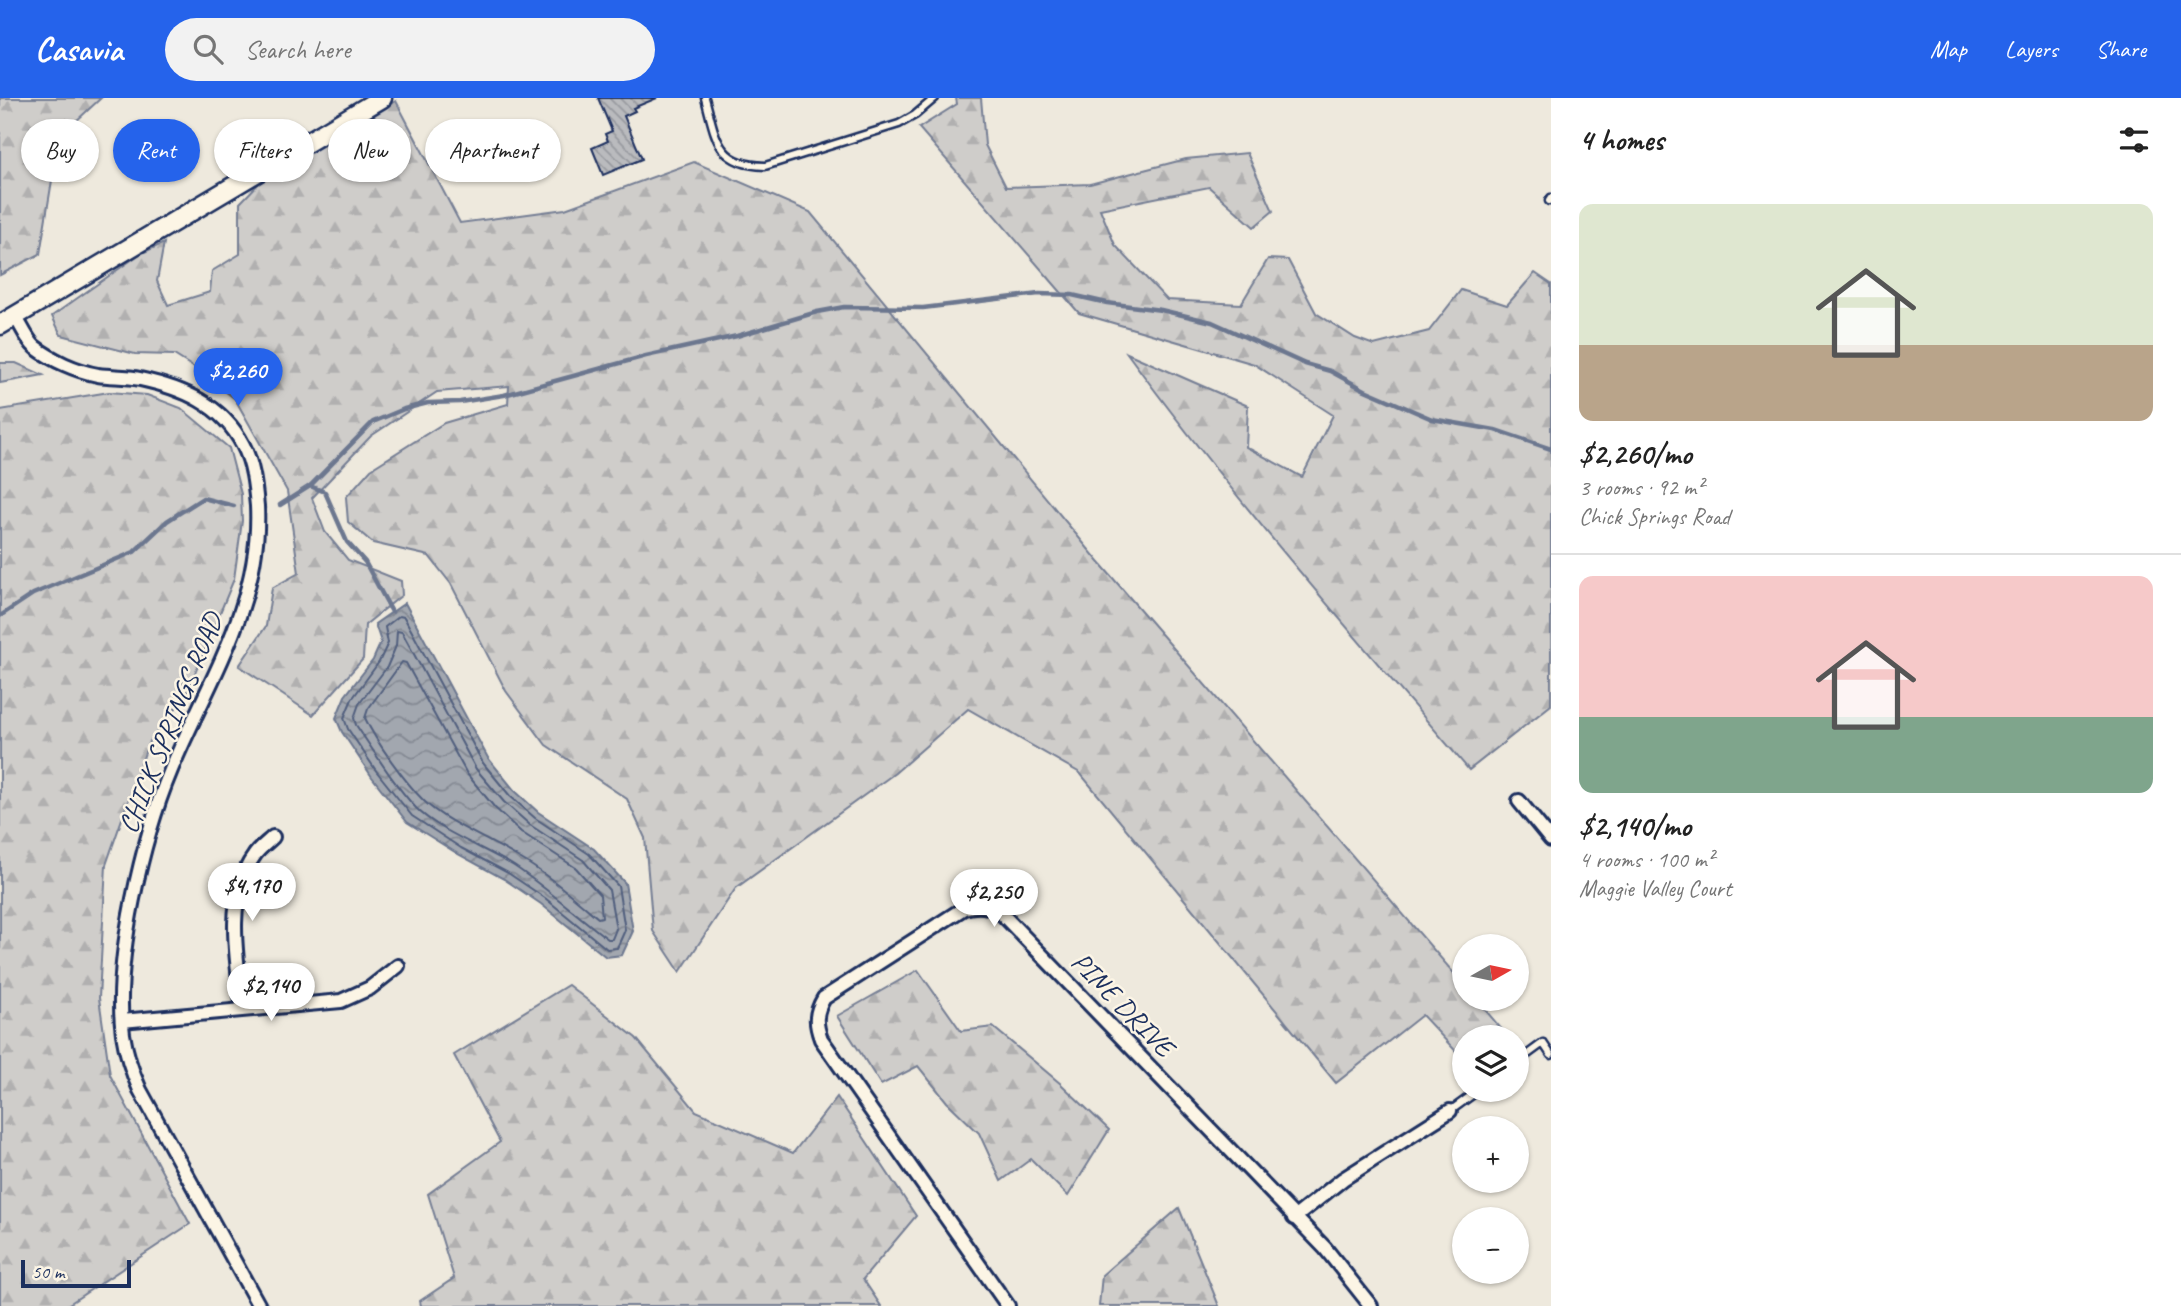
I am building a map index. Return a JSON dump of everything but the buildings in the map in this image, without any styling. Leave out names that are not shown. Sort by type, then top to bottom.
[{"type":"street","points":[[8,320],[382,98]]},
{"type":"street","name":"CHICK SPRINGS ROAD","points":[[8,320],[33,345],[64,364],[98,375],[152,382],[186,392],[208,404],[237,434],[251,464],[256,488],[257,519],[255,550],[243,607],[171,770],[151,824],[129,924],[123,974],[122,1021],[127,1053],[140,1090],[259,1306]]},
{"type":"street","points":[[1519,801],[1551,840]]},
{"type":"street","points":[[243,1009],[235,941],[236,900],[254,856],[273,837]]},
{"type":"street","name":"PINE DRIVE","points":[[1008,1306],[821,1039],[816,1027],[817,1012],[824,998],[964,908],[981,905],[1002,914],[1345,1272],[1371,1306]]},
{"type":"street","points":[[122,1021],[341,1001],[370,988],[398,966]]},
{"type":"street","points":[[1294,1218],[1343,1179],[1450,1111]]},
{"type":"lane","points":[[705,98],[716,137],[727,156],[747,165],[765,166],[899,124],[935,98]]},
{"type":"lane","points":[[1529,1053],[1542,1043],[1551,1055]]},
{"type":"lane","points":[[1450,1111],[1462,1102]]},
{"type":"green space","points":[[0,98],[101,98],[78,119],[21,119],[21,182],[52,182],[40,254],[0,275]]},
{"type":"green space","points":[[956,98],[981,98],[985,145],[1006,187],[1090,184],[1186,159],[1247,153],[1273,211],[1254,227],[1209,187],[1100,209],[1115,245],[1167,300],[1241,304],[1268,259],[1288,260],[1316,313],[1355,338],[1374,345],[1429,331],[1461,290],[1507,305],[1535,273],[1551,284],[1551,705],[1469,770],[1251,513],[1127,353],[1248,406],[1246,447],[1302,477],[1333,415],[1254,364],[1079,313],[919,128],[957,104]]},
{"type":"green space","points":[[396,101],[405,119],[365,119]]},
{"type":"green space","points":[[411,130],[425,156],[425,182],[438,182],[460,223],[565,209],[694,162],[810,212],[1099,562],[1452,971],[1452,1012],[1487,1012],[1498,1025],[1452,1025],[1452,1047],[1422,1015],[1336,1083],[1080,773],[968,709],[895,773],[736,888],[680,972],[653,931],[645,838],[627,799],[546,745],[506,691],[451,584],[429,556],[373,543],[348,522],[346,497],[371,469],[444,423],[508,404],[509,386],[437,392],[371,436],[312,498],[325,532],[348,560],[401,581],[402,595],[365,625],[363,659],[313,715],[239,666],[266,626],[272,588],[299,573],[287,491],[235,399],[201,372],[174,355],[135,354],[61,335],[52,316],[140,254],[164,243],[157,281],[168,305],[210,292],[212,271],[240,254],[240,203],[260,182],[314,182],[314,149],[328,141],[328,182],[411,182]]},
{"type":"green space","points":[[0,363],[16,363],[43,375],[0,383]]},
{"type":"green space","points":[[109,392],[147,395],[181,408],[229,448],[241,494],[242,521],[234,579],[186,695],[148,744],[106,865],[99,998],[110,1075],[190,1224],[66,1306],[0,1306],[0,410]]},
{"type":"green space","points":[[918,970],[961,1031],[993,1027],[1061,1084],[1109,1130],[1068,1196],[1031,1159],[1001,1181],[979,1133],[947,1102],[918,1066],[881,1085],[837,1016]]},
{"type":"green space","points":[[568,985],[636,1038],[696,1111],[793,1153],[837,1097],[916,1216],[863,1279],[881,1306],[421,1306],[420,1301],[454,1278],[428,1194],[500,1142],[454,1055]]},
{"type":"green space","points":[[1179,1208],[1219,1306],[1099,1306],[1102,1275]]},
{"type":"water","points":[[405,603],[488,758],[514,790],[538,812],[594,849],[625,883],[633,931],[622,955],[606,957],[541,904],[407,822],[342,732],[336,718],[345,696],[373,660],[381,642],[375,624]]},
{"type":"waterway","points":[[280,505],[310,486],[373,422],[404,409],[428,403],[460,402],[504,395],[646,356],[737,336],[817,312],[844,307],[923,308],[1039,294],[1072,295],[1161,310],[1212,322],[1305,364],[1330,371],[1365,390],[1432,419],[1495,430],[1551,449]]},
{"type":"waterway","points":[[310,486],[325,492],[347,542],[365,562],[392,612]]},
{"type":"waterway","points":[[0,616],[33,594],[134,552],[167,521],[203,498],[234,506]]}]
